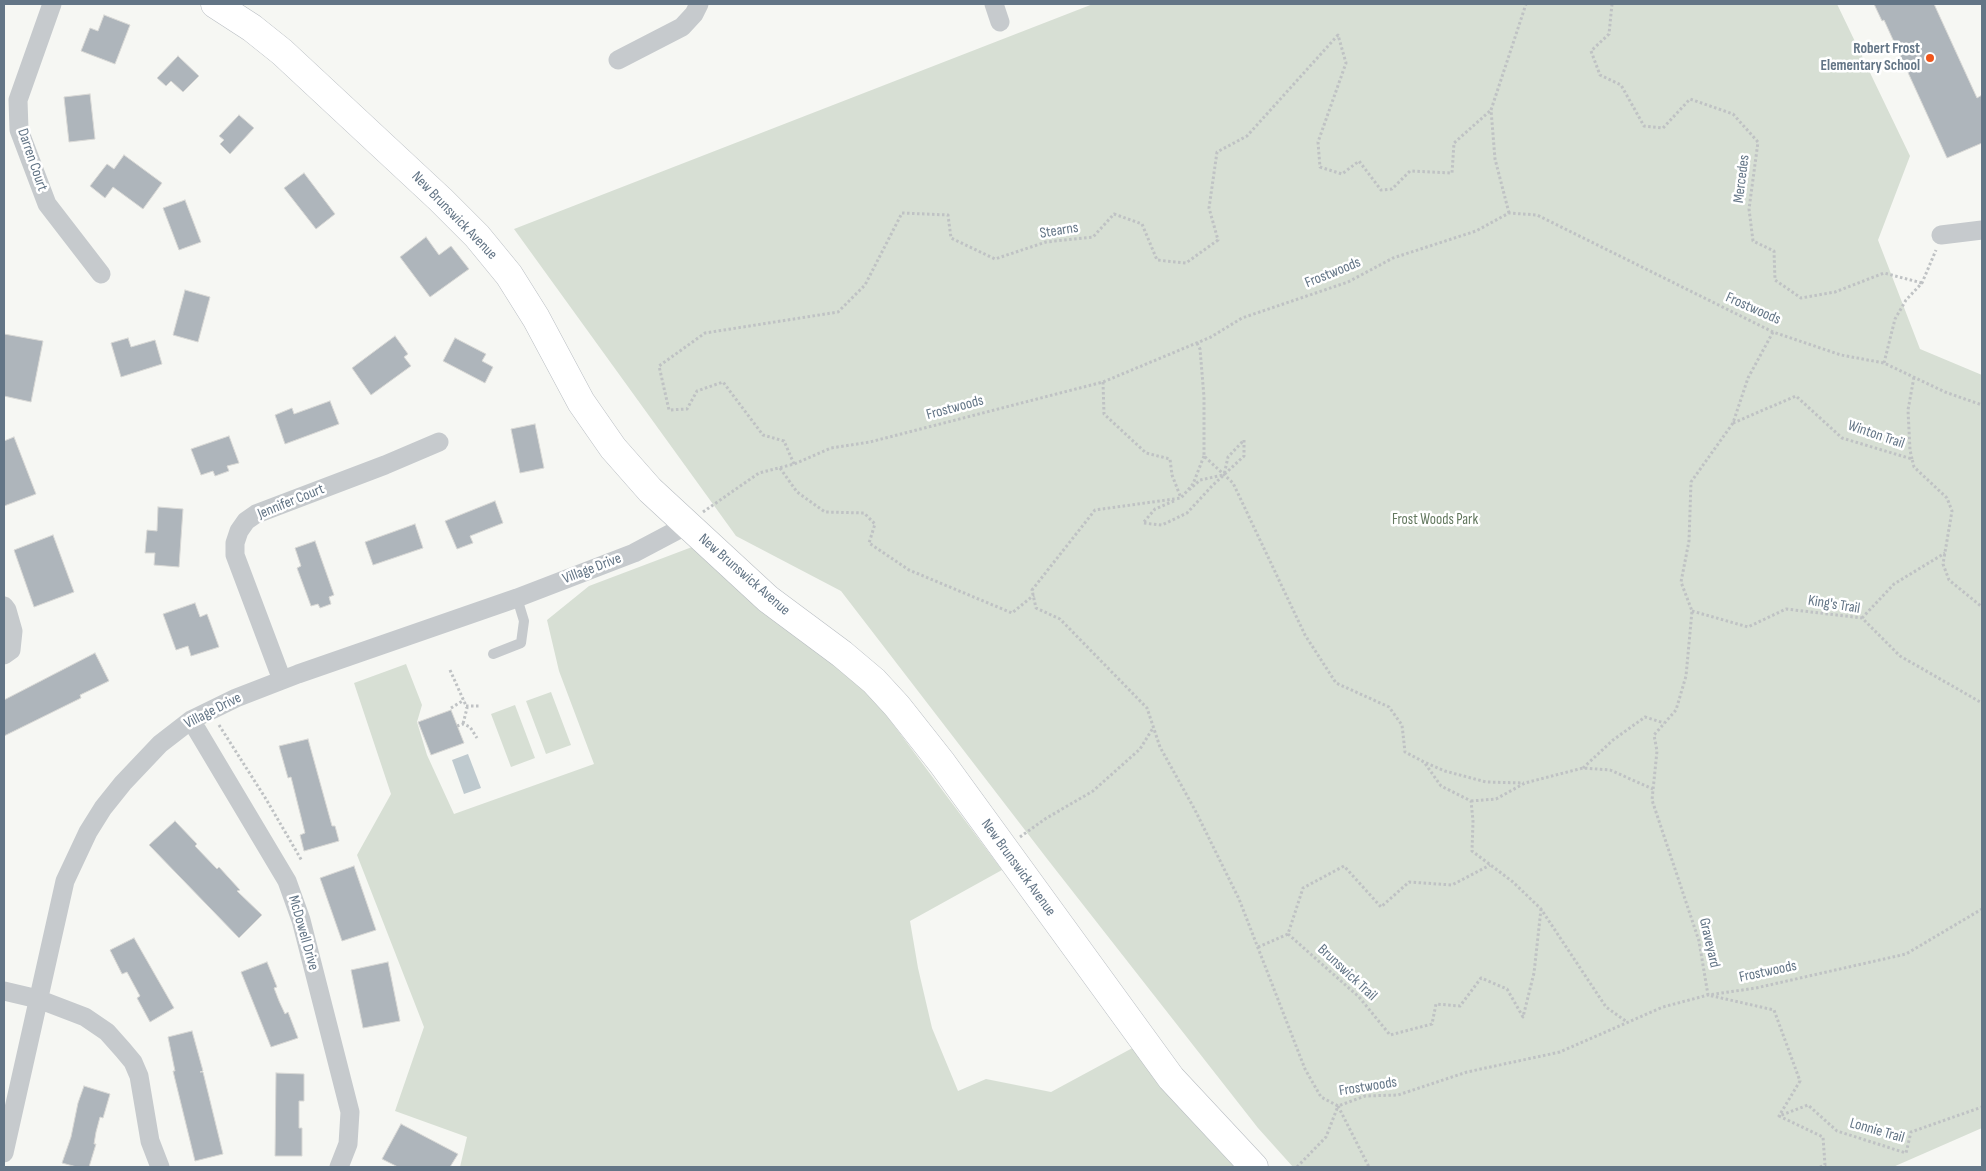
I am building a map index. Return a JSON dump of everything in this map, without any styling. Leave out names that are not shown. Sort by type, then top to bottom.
[{"type":"street","name":"Darren Court","points":[[52,4],[18,100],[19,130],[47,204],[101,274]]},
{"type":"street","name":"New Brunswick Avenue","points":[[215,4],[252,28],[282,52],[442,200],[477,236],[508,275],[531,310],[581,402],[613,448],[650,490],[768,599],[842,654],[874,681],[897,706],[942,763],[1171,1078],[1254,1167]]},
{"type":"street","points":[[618,60],[682,27],[700,4]]},
{"type":"street","points":[[994,4],[1000,22]]},
{"type":"street","points":[[1941,236],[1982,230]]},
{"type":"street","name":"Jennifer Court","points":[[282,680],[235,555],[238,531],[246,521],[256,514],[385,465],[439,442]]},
{"type":"street","name":"Village Drive","points":[[4,1154],[65,881],[88,832],[103,808],[142,761],[160,744],[192,720],[236,698],[282,680],[517,598],[634,553],[687,525]]},
{"type":"street","points":[[4,606],[7,610],[13,632],[11,650],[4,655]]},
{"type":"street","name":"McDowell Drive","points":[[192,720],[287,881],[301,920],[350,1112],[348,1144],[339,1167]]},
{"type":"street","points":[[4,991],[38,999],[85,1017],[107,1032],[132,1062],[139,1076],[150,1140],[160,1167]]},
{"type":"lane","points":[[493,654],[522,643],[524,621],[517,598]]},
{"type":"path","points":[[1509,213],[1496,159],[1491,110],[1526,4]]},
{"type":"path","name":"Mercedes","points":[[1612,4],[1609,34],[1591,51],[1600,75],[1621,85],[1644,126],[1663,128],[1690,99],[1733,114],[1758,142],[1749,209],[1753,241],[1774,251],[1775,280],[1801,298],[1835,292],[1884,273],[1922,284]]},
{"type":"path","name":"Stearns","points":[[794,464],[784,441],[764,435],[723,382],[697,391],[687,409],[670,410],[659,366],[705,334],[838,312],[865,285],[902,213],[948,216],[951,238],[995,259],[1046,242],[1093,237],[1114,214],[1142,224],[1157,260],[1186,263],[1218,240],[1209,208],[1217,152],[1246,136],[1338,35],[1346,63],[1318,142],[1320,167],[1342,174],[1359,161],[1381,190],[1392,189],[1410,171],[1452,173],[1454,144],[1491,110]]},
{"type":"path","name":"Frostwoods","points":[[687,525],[712,504],[760,473],[794,464],[831,448],[870,442],[1103,382],[1211,337],[1242,318],[1348,282],[1393,258],[1476,231],[1509,213],[1536,215],[1773,332],[1841,355],[1884,363],[1945,392],[1982,405]]},
{"type":"path","points":[[1884,363],[1895,319],[1906,300],[1922,284],[1941,236]]},
{"type":"path","points":[[1692,611],[1681,582],[1688,540],[1691,482],[1733,423],[1748,378],[1773,332]]},
{"type":"path","points":[[1181,498],[1192,484],[1204,456],[1204,397],[1200,349],[1197,343]]},
{"type":"path","points":[[1912,459],[1908,410],[1914,377]]},
{"type":"path","points":[[1103,382],[1104,414],[1146,453],[1170,459],[1172,475],[1181,498]]},
{"type":"path","name":"Winton Trail","points":[[1733,423],[1796,396],[1842,438],[1912,459],[1914,467],[1947,498],[1952,511],[1944,564],[1949,580],[1982,607]]},
{"type":"path","points":[[1224,474],[1200,480],[1181,498],[1155,509],[1143,523],[1162,525],[1188,513],[1224,474],[1244,456],[1244,440],[1228,457],[1224,474]]},
{"type":"path","points":[[1204,456],[1233,483],[1305,635],[1336,683],[1389,707],[1402,725],[1405,752],[1445,771],[1486,782],[1524,783]]},
{"type":"path","points":[[780,468],[797,492],[824,512],[864,513],[875,524],[869,544],[910,570],[1012,613],[1034,595]]},
{"type":"path","name":"Frostwoods","points":[[1181,498],[1095,510],[1032,590],[1036,608],[1060,618],[1147,708],[1160,747],[1195,810],[1239,899],[1305,1069],[1321,1097],[1338,1106],[1365,1096],[1398,1095],[1467,1072],[1560,1052],[1663,1007],[1708,994],[1756,988],[1906,954],[1982,909]]},
{"type":"path","points":[[1862,618],[1894,584],[1945,553]]},
{"type":"path","name":"King's Trail","points":[[1692,611],[1748,627],[1786,609],[1862,618],[1900,656],[1982,703]]},
{"type":"path","name":"Graveyard","points":[[1692,611],[1686,676],[1676,710],[1654,735],[1657,751],[1652,800],[1699,941],[1708,994]]},
{"type":"path","points":[[450,670],[466,706],[467,712],[463,724]]},
{"type":"path","points":[[451,708],[464,700]]},
{"type":"path","points":[[466,706],[481,706]]},
{"type":"path","points":[[1583,768],[1614,740],[1646,717],[1664,723]]},
{"type":"path","points":[[218,722],[302,861]]},
{"type":"path","points":[[457,726],[463,724],[470,726],[477,738]]},
{"type":"path","points":[[1008,854],[1018,838],[1045,819],[1093,791],[1140,749],[1154,728]]},
{"type":"path","points":[[1424,762],[1440,786],[1471,801],[1496,799],[1524,783],[1583,768],[1610,770],[1654,789]]},
{"type":"path","points":[[1471,801],[1473,821],[1472,851],[1513,882],[1541,909],[1606,1007],[1628,1022]]},
{"type":"path","points":[[1258,947],[1288,934],[1303,888],[1344,866],[1381,907],[1409,882],[1452,885],[1490,865]]},
{"type":"path","name":"Brunswick Trail","points":[[1288,934],[1359,997],[1390,1035],[1432,1024],[1436,1004],[1460,1006],[1481,978],[1507,989],[1523,1017],[1534,973],[1541,909]]},
{"type":"path","points":[[1708,994],[1774,1010],[1800,1081],[1779,1116],[1824,1137],[1825,1165],[1820,1167]]},
{"type":"path","points":[[1297,1167],[1326,1137],[1338,1106]]},
{"type":"path","points":[[1338,1106],[1369,1167]]},
{"type":"path","name":"Lonnie Trail","points":[[1779,1116],[1808,1106],[1836,1131],[1906,1154],[1911,1132],[1982,1107]]},
{"type":"green space","name":"Frost Woods Park","points":[[1093,4],[1837,4],[1910,156],[1878,240],[1920,349],[1982,375],[1982,1128],[1893,1167],[1293,1167],[1258,1128],[841,591],[736,536],[514,229]]},
{"type":"green space","points":[[700,544],[860,680],[1002,870],[910,921],[918,968],[932,1028],[958,1091],[986,1079],[1051,1092],[1138,1045],[1244,1167],[460,1167],[467,1137],[395,1111],[424,1027],[357,855],[391,794],[354,683],[406,664],[422,705],[417,722],[427,755],[454,814],[594,764],[559,671],[547,620],[589,586]]},
{"type":"green space","points":[[551,692],[571,745],[546,754],[526,701]]},
{"type":"green space","points":[[515,705],[535,758],[511,767],[491,714]]},
{"type":"shaded area","points":[[468,754],[481,788],[464,794],[452,760]]},
{"type":"building","name":"Robert Frost Elementary School","points":[[1874,4],[1934,4],[1977,98],[1982,95],[1982,143],[1947,158],[1884,20],[1882,21]]},
{"type":"building","points":[[104,15],[130,25],[115,64],[81,51],[90,28],[98,31]]},
{"type":"building","points":[[178,56],[199,76],[183,92],[171,81],[166,86],[157,78]]},
{"type":"building","points":[[90,94],[95,139],[69,142],[64,97]]},
{"type":"building","points":[[239,115],[254,128],[230,154],[220,144],[224,140],[219,136]]},
{"type":"building","points":[[124,155],[162,183],[143,209],[113,187],[105,198],[90,186],[107,164],[114,169]]},
{"type":"building","points":[[304,173],[335,214],[316,229],[284,188]]},
{"type":"building","points":[[185,200],[201,242],[179,250],[163,208]]},
{"type":"building","points":[[426,237],[439,255],[451,246],[469,269],[430,297],[400,257]]},
{"type":"building","points":[[185,290],[210,297],[198,342],[173,335]]},
{"type":"building","points":[[4,334],[43,341],[31,402],[4,396]]},
{"type":"building","points":[[395,336],[408,354],[404,357],[411,366],[371,395],[352,368]]},
{"type":"building","points":[[128,338],[131,347],[155,340],[162,364],[121,377],[111,343]]},
{"type":"building","points":[[455,338],[486,354],[482,361],[493,367],[485,383],[443,361]]},
{"type":"building","points":[[330,401],[339,424],[285,444],[275,415],[292,408],[294,414]]},
{"type":"building","points":[[535,424],[544,468],[520,473],[511,429]]},
{"type":"building","points":[[229,436],[239,463],[227,466],[229,471],[215,476],[213,471],[201,475],[191,449]]},
{"type":"building","points":[[14,437],[36,494],[4,506],[4,441]]},
{"type":"building","points":[[495,501],[503,523],[470,536],[473,543],[457,549],[445,521]]},
{"type":"building","points":[[158,507],[183,509],[179,567],[154,565],[155,553],[145,553],[147,530],[157,531]]},
{"type":"building","points":[[415,524],[423,548],[373,565],[365,542]]},
{"type":"building","points":[[53,535],[74,592],[34,607],[14,550]]},
{"type":"building","points":[[315,541],[334,595],[329,597],[331,604],[320,608],[318,604],[311,606],[297,568],[301,566],[295,548]]},
{"type":"building","points":[[195,603],[200,617],[207,614],[219,647],[191,656],[188,646],[176,650],[163,614]]},
{"type":"building","points":[[95,653],[109,681],[80,695],[81,698],[4,736],[4,700]]},
{"type":"building","points":[[451,710],[464,743],[431,755],[418,722]]},
{"type":"building","points":[[308,739],[332,826],[335,826],[339,841],[304,851],[300,835],[305,833],[291,777],[288,778],[279,746]]},
{"type":"building","points":[[175,821],[197,844],[195,846],[217,869],[219,867],[240,890],[237,891],[262,915],[239,938],[149,845]]},
{"type":"building","points":[[354,866],[376,930],[342,941],[320,878]]},
{"type":"building","points":[[134,938],[174,1008],[150,1022],[137,998],[140,996],[127,972],[122,974],[110,950]]},
{"type":"building","points":[[267,962],[277,987],[274,988],[279,1001],[285,1014],[288,1012],[298,1038],[271,1047],[241,972]]},
{"type":"building","points":[[388,962],[400,1021],[363,1028],[351,970]]},
{"type":"building","points":[[192,1031],[203,1071],[200,1072],[203,1072],[223,1154],[195,1161],[173,1071],[175,1071],[168,1037]]},
{"type":"building","points":[[276,1073],[304,1074],[304,1101],[299,1101],[299,1128],[302,1128],[302,1156],[275,1156]]},
{"type":"building","points":[[84,1086],[110,1094],[103,1118],[100,1117],[94,1144],[96,1144],[89,1167],[77,1167],[62,1163],[71,1137],[78,1103]]},
{"type":"building","points":[[401,1124],[458,1154],[450,1167],[398,1167],[382,1159]]},
{"type":"place","name":"Robert Frost Elementary School","points":[[1930,58]]}]
